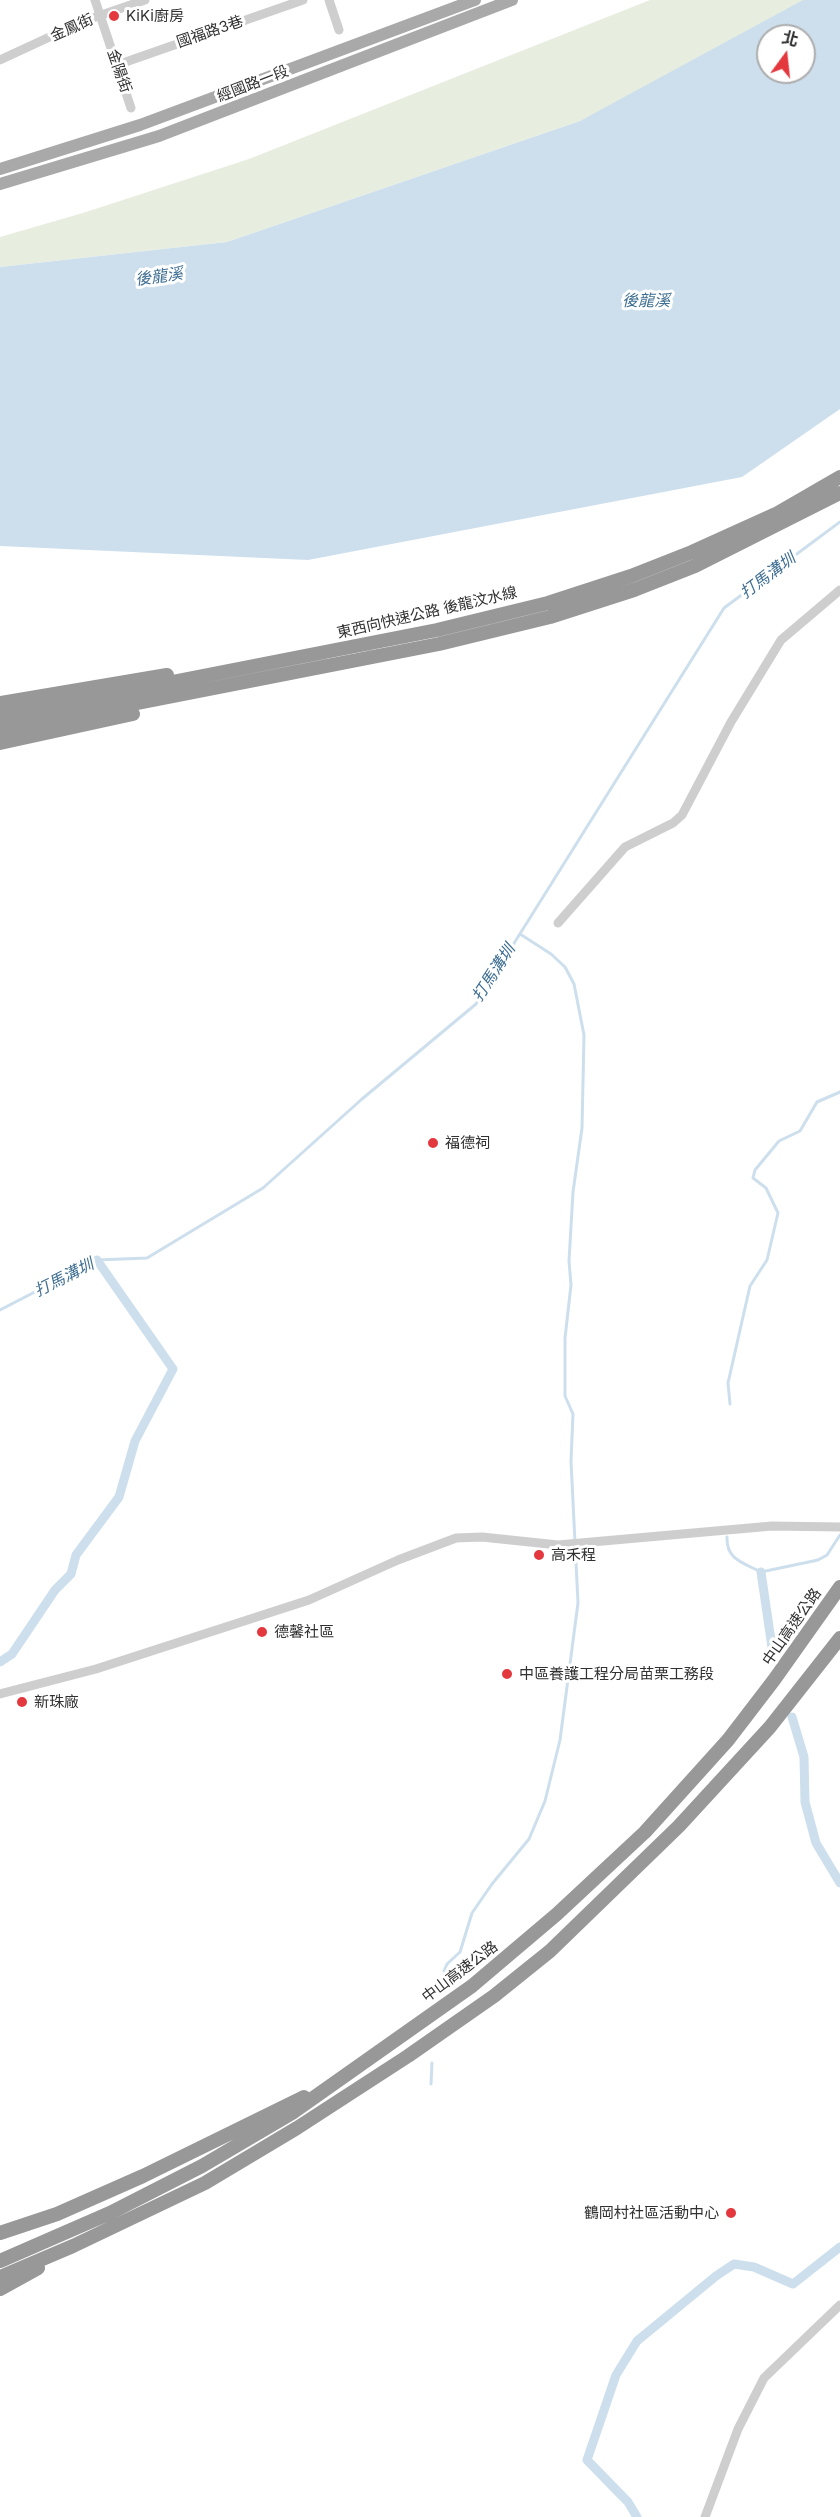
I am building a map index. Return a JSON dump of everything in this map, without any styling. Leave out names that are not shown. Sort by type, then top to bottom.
[{"type":"highway","name":"東西向快速公路 後龍汶水線","points":[[0,716],[437,630],[548,603],[631,576],[692,552],[776,514],[840,477]]},
{"type":"highway","name":"東西向快速公路 後龍汶水線","points":[[0,730],[220,689],[439,644],[550,617],[634,590],[695,566],[840,493]]},
{"type":"highway","points":[[0,703],[199,671],[247,669]]},
{"type":"highway","points":[[0,743],[186,703],[220,689]]},
{"type":"highway","name":"中山高速公路","points":[[0,2261],[110,2213],[202,2166],[292,2113],[490,1972],[645,1832],[728,1740],[840,1587]]},
{"type":"highway","points":[[0,2277],[73,2246],[205,2183],[297,2128],[408,2056],[494,1996],[550,1951],[679,1826],[770,1727],[840,1638]]},
{"type":"highway","points":[[0,2233],[57,2214],[143,2176],[330,2084]]},
{"type":"highway","points":[[0,2289],[17,2282],[73,2246]]},
{"type":"main road","name":"經國路一段","points":[[0,169],[140,125],[475,0]]},
{"type":"main road","name":"經國路一段","points":[[0,184],[159,136],[512,0]]},
{"type":"street","name":"金陽街","points":[[95,0],[132,108]]},
{"type":"street","name":"金鳳街","points":[[0,60],[100,15],[146,0]]},
{"type":"street","name":"國福路3巷","points":[[117,64],[303,0]]},
{"type":"street","points":[[329,0],[339,30]]},
{"type":"street","points":[[558,923],[625,847],[673,823],[682,815],[731,722],[781,640],[840,590]]},
{"type":"street","points":[[0,1694],[96,1669],[309,1600],[398,1560],[456,1538],[482,1537],[558,1545],[772,1526],[840,1527]]},
{"type":"street","points":[[705,2517],[738,2429],[759,2386],[808,2334],[840,2305]]},
{"type":"shaded area","points":[[650,0],[826,0],[777,24],[756,24],[756,34],[580,121],[227,242],[0,267],[0,237],[86,212],[249,159]]},
{"type":"water","name":"後龍溪","points":[[803,0],[840,0],[840,409],[742,477],[308,560],[0,546],[0,267],[227,242],[580,121],[756,26],[756,84],[816,84],[816,24],[759,24]]},
{"type":"waterway","name":"打馬溝圳","points":[[0,1310],[97,1260],[147,1258],[263,1188],[362,1099],[476,1004],[724,608],[840,522]]},
{"type":"waterway","points":[[444,1971],[447,1964],[460,1952],[472,1913],[492,1884],[529,1839],[545,1801],[560,1740],[578,1603],[571,1461],[573,1414],[565,1396],[565,1338],[571,1285],[569,1261],[573,1192],[582,1128],[584,1035],[574,984],[565,967],[551,954],[520,934]]},
{"type":"waterway","points":[[730,1404],[728,1383],[750,1286],[767,1260],[778,1213],[766,1188],[753,1178],[755,1170],[779,1141],[800,1131],[817,1102],[840,1092]]},
{"type":"waterway","points":[[0,1662],[12,1654],[55,1590],[71,1574],[76,1555],[119,1497],[135,1441],[173,1369],[97,1260]]},
{"type":"waterway","points":[[727,1537],[727,1545],[733,1556],[761,1572],[818,1560],[827,1555],[840,1535]]},
{"type":"waterway","points":[[761,1572],[773,1654]]},
{"type":"waterway","points":[[792,1717],[804,1757],[805,1802],[816,1843],[840,1883]]},
{"type":"waterway","points":[[431,2084],[432,2063]]},
{"type":"waterway","points":[[637,2517],[628,2502],[587,2460],[616,2375],[637,2341],[734,2264],[754,2267],[793,2284],[840,2247]]},
{"type":"place","name":"KiKi廚房","points":[[114,16]]},
{"type":"place","name":"福德祠","points":[[433,1143]]},
{"type":"place","name":"高禾程","points":[[539,1555]]},
{"type":"place","name":"德馨社區","points":[[262,1632]]},
{"type":"place","name":"中區養護工程分局苗栗工務段","points":[[507,1674]]},
{"type":"place","name":"新珠廠","points":[[22,1702]]},
{"type":"place","name":"鶴岡村社區活動中心","points":[[731,2213]]}]
